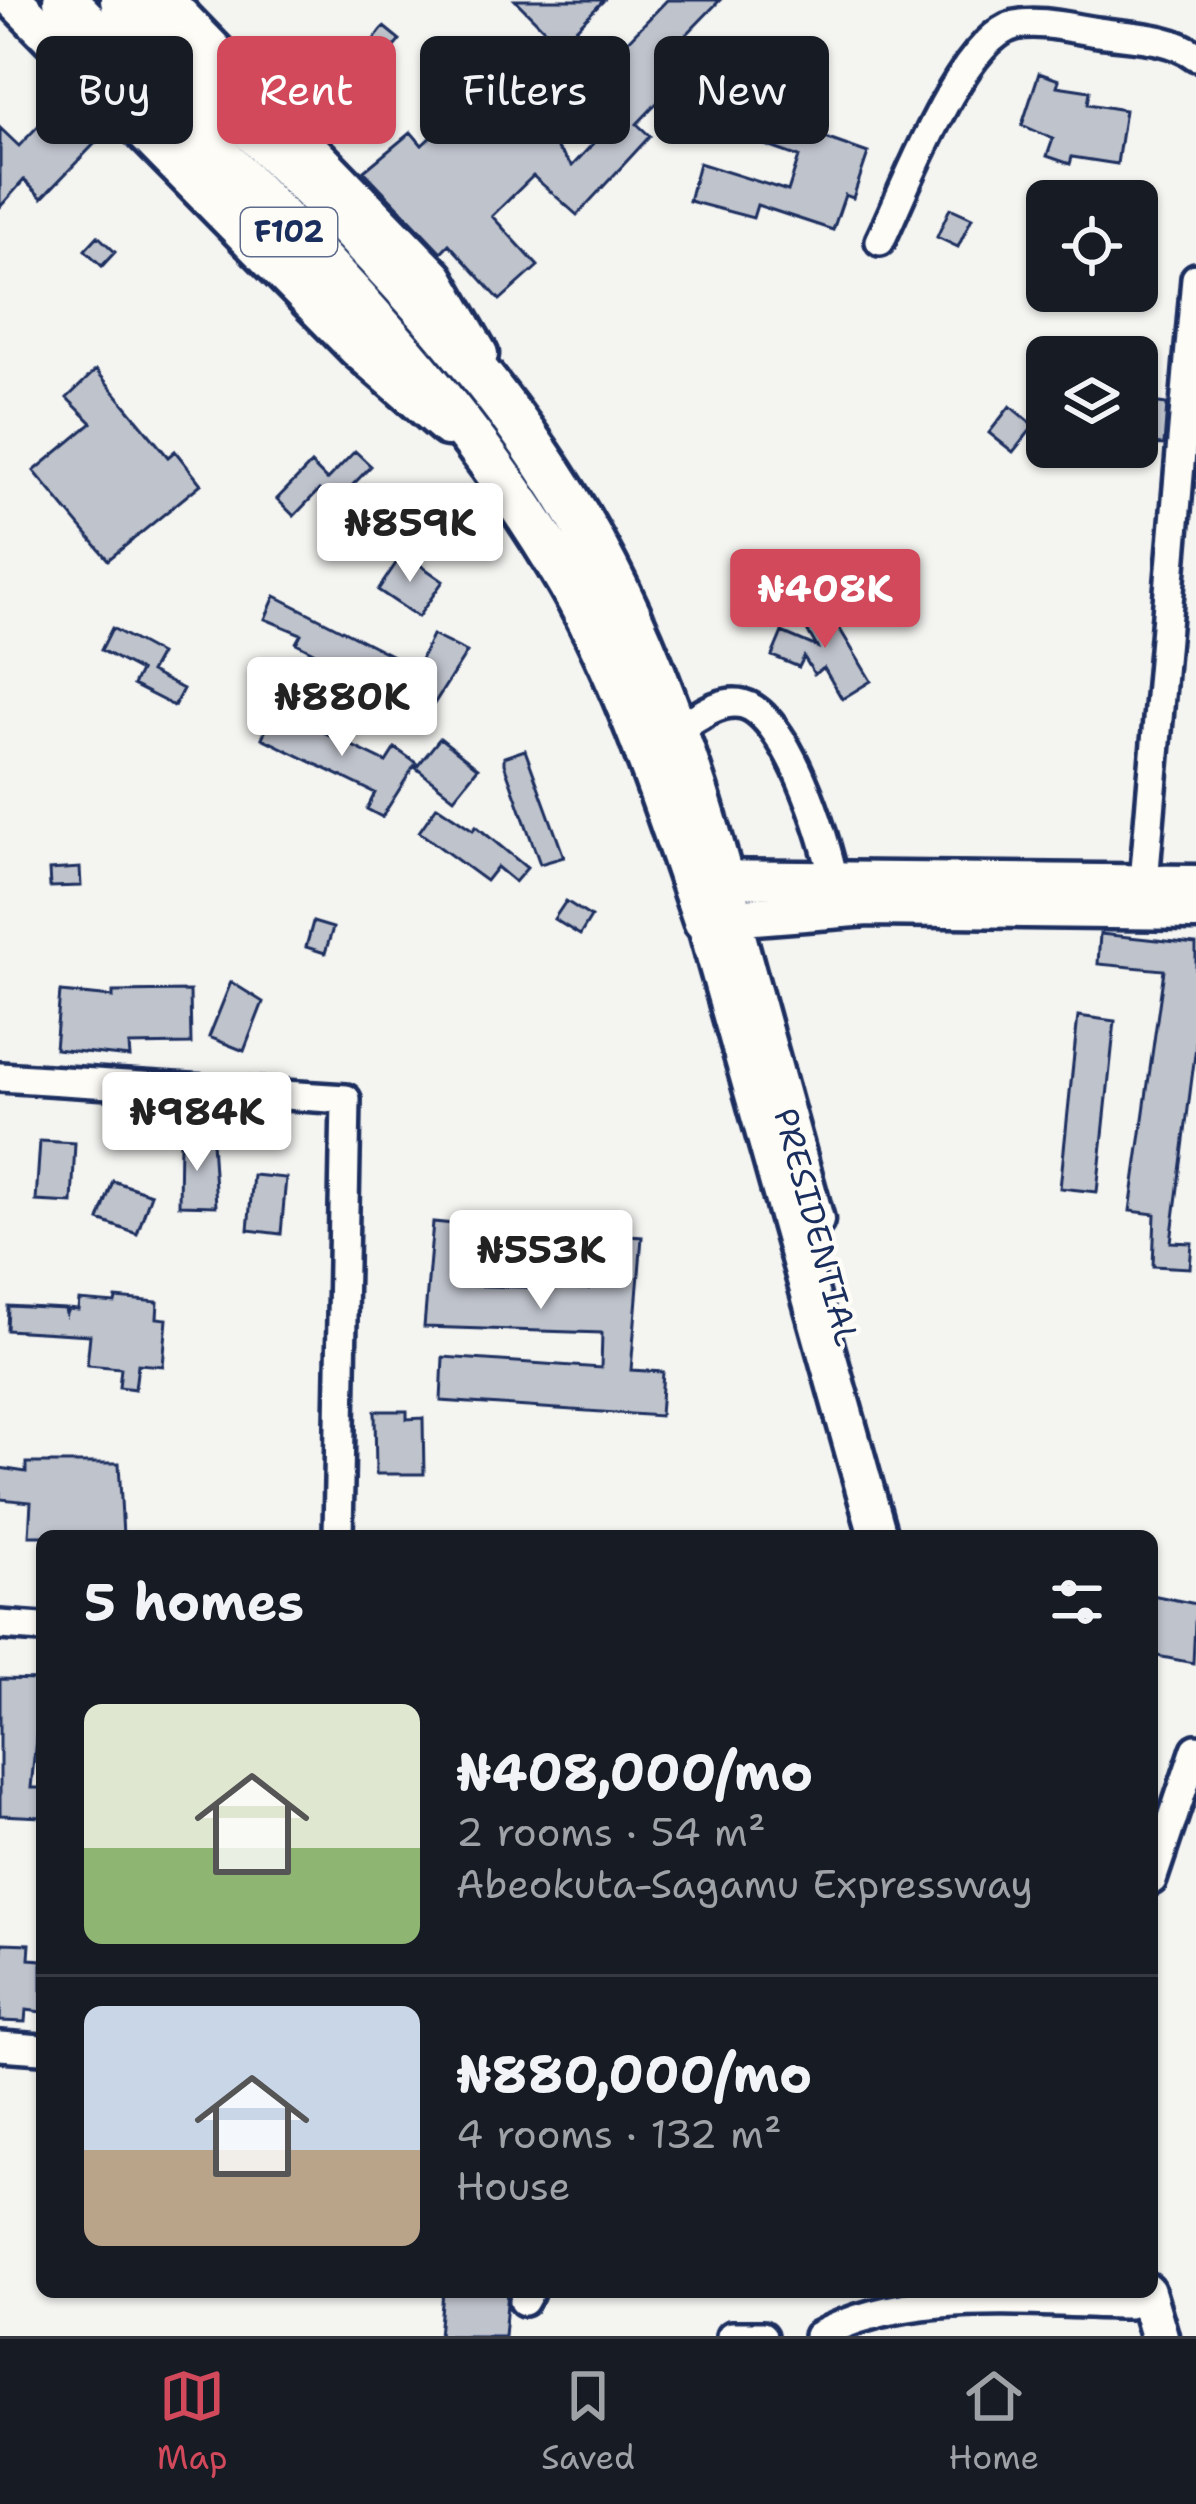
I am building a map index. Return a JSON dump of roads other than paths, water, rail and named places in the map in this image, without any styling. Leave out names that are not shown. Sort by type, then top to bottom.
[{"type":"highway","name":"F102","points":[[65,0],[517,463],[607,568],[674,731],[713,899]]},
{"type":"highway","name":"F102","points":[[122,0],[407,292],[517,463],[713,899]]},
{"type":"main road","points":[[14,0],[357,349],[517,463]]},
{"type":"main road","points":[[165,0],[435,278],[517,463]]},
{"type":"main road","points":[[713,899],[833,877],[1196,884]]},
{"type":"main road","points":[[713,899],[868,907],[1196,911]]},
{"type":"main road","points":[[713,899],[876,1530]]},
{"type":"main road","name":"PRESIDENTIAL","points":[[713,899],[899,1530]]},
{"type":"main road","points":[[1134,2306],[1160,2336]]},
{"type":"street","points":[[880,242],[967,67],[997,34],[1014,25],[1039,24],[1168,42],[1196,56]]},
{"type":"street","points":[[1144,882],[1196,278]]},
{"type":"street","points":[[674,731],[718,705],[739,703],[756,710],[778,738],[822,826],[833,877]]},
{"type":"street","points":[[0,1077],[346,1099],[338,1530]]},
{"type":"street","points":[[0,1625],[36,1628]]},
{"type":"street","points":[[1158,1862],[1196,1749]]},
{"type":"street","points":[[0,2046],[36,2049]]},
{"type":"street","points":[[824,2335],[873,2312],[950,2303],[1134,2306]]},
{"type":"street","points":[[731,2336],[762,2336]]}]
